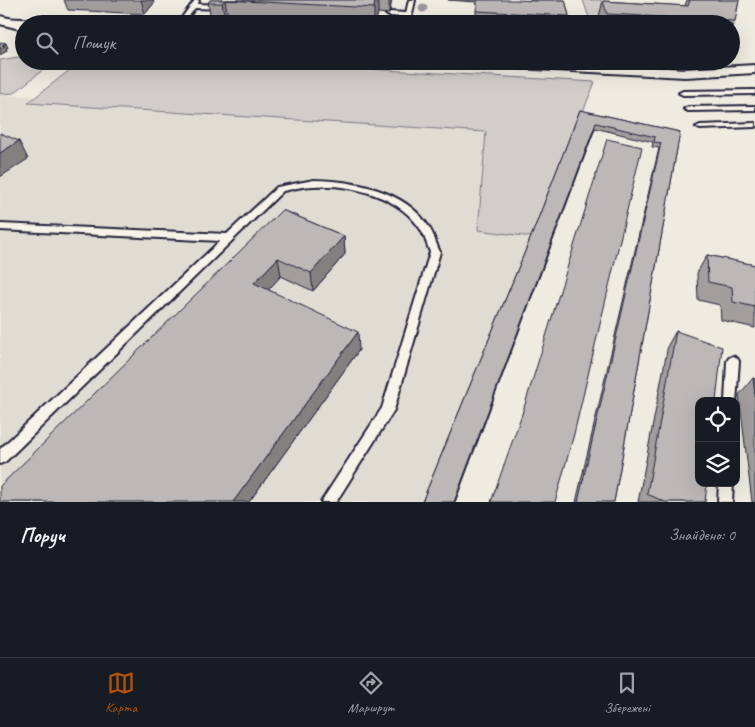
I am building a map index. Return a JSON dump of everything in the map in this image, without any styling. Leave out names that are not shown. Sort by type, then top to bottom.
[{"type":"street","points":[[0,20],[15,24]]},
{"type":"street","points":[[740,70],[755,69]]},
{"type":"street","points":[[628,70],[684,73],[737,70]]},
{"type":"lane","points":[[389,14],[409,15],[412,0]]},
{"type":"lane","points":[[187,15],[196,3],[224,7]]},
{"type":"lane","points":[[0,20],[15,21]]},
{"type":"lane","points":[[683,93],[755,92]]},
{"type":"lane","points":[[688,109],[755,108]]},
{"type":"lane","points":[[700,127],[755,125]]},
{"type":"lane","points":[[0,458],[280,189],[312,183],[346,184],[377,192],[404,207],[424,227],[435,252],[388,410],[328,502]]},
{"type":"lane","points":[[0,227],[228,238]]},
{"type":"lane","points":[[731,397],[733,361]]},
{"type":"lane","points":[[725,502],[726,487]]},
{"type":"shaded area","points":[[583,0],[601,0],[605,15],[588,15]]},
{"type":"shaded area","points":[[15,58],[15,70],[43,70],[14,93],[0,94],[0,60]]},
{"type":"shaded area","points":[[70,70],[385,70],[595,82],[532,237],[478,230],[486,132],[28,103]]},
{"type":"shaded area","points":[[0,95],[578,115],[532,237],[423,502],[0,502]]},
{"type":"building","points":[[210,0],[225,0],[222,3],[208,3]]},
{"type":"building","points":[[226,0],[375,0],[374,8]]},
{"type":"building","points":[[477,0],[565,0],[569,15],[551,15],[477,11]]},
{"type":"building","points":[[690,0],[739,0],[736,15],[607,14],[603,1],[688,6]]},
{"type":"building","points":[[0,42],[6,43],[0,49]]},
{"type":"building","points":[[580,110],[680,132],[614,502],[578,502],[661,143],[654,142],[655,137],[596,123],[454,502],[422,502],[533,232]]},
{"type":"building","points":[[0,133],[19,141],[0,153]]},
{"type":"building","points":[[607,139],[642,147],[574,434],[555,502],[491,502],[522,414]]},
{"type":"building","points":[[282,210],[344,236],[311,273],[278,258],[254,283],[358,332],[233,502],[0,502],[0,486]]},
{"type":"building","points":[[707,255],[755,265],[755,307],[733,302],[732,287],[708,282]]},
{"type":"building","points":[[676,331],[722,347],[716,397],[695,397],[695,487],[707,487],[705,502],[665,502],[647,494]]}]
